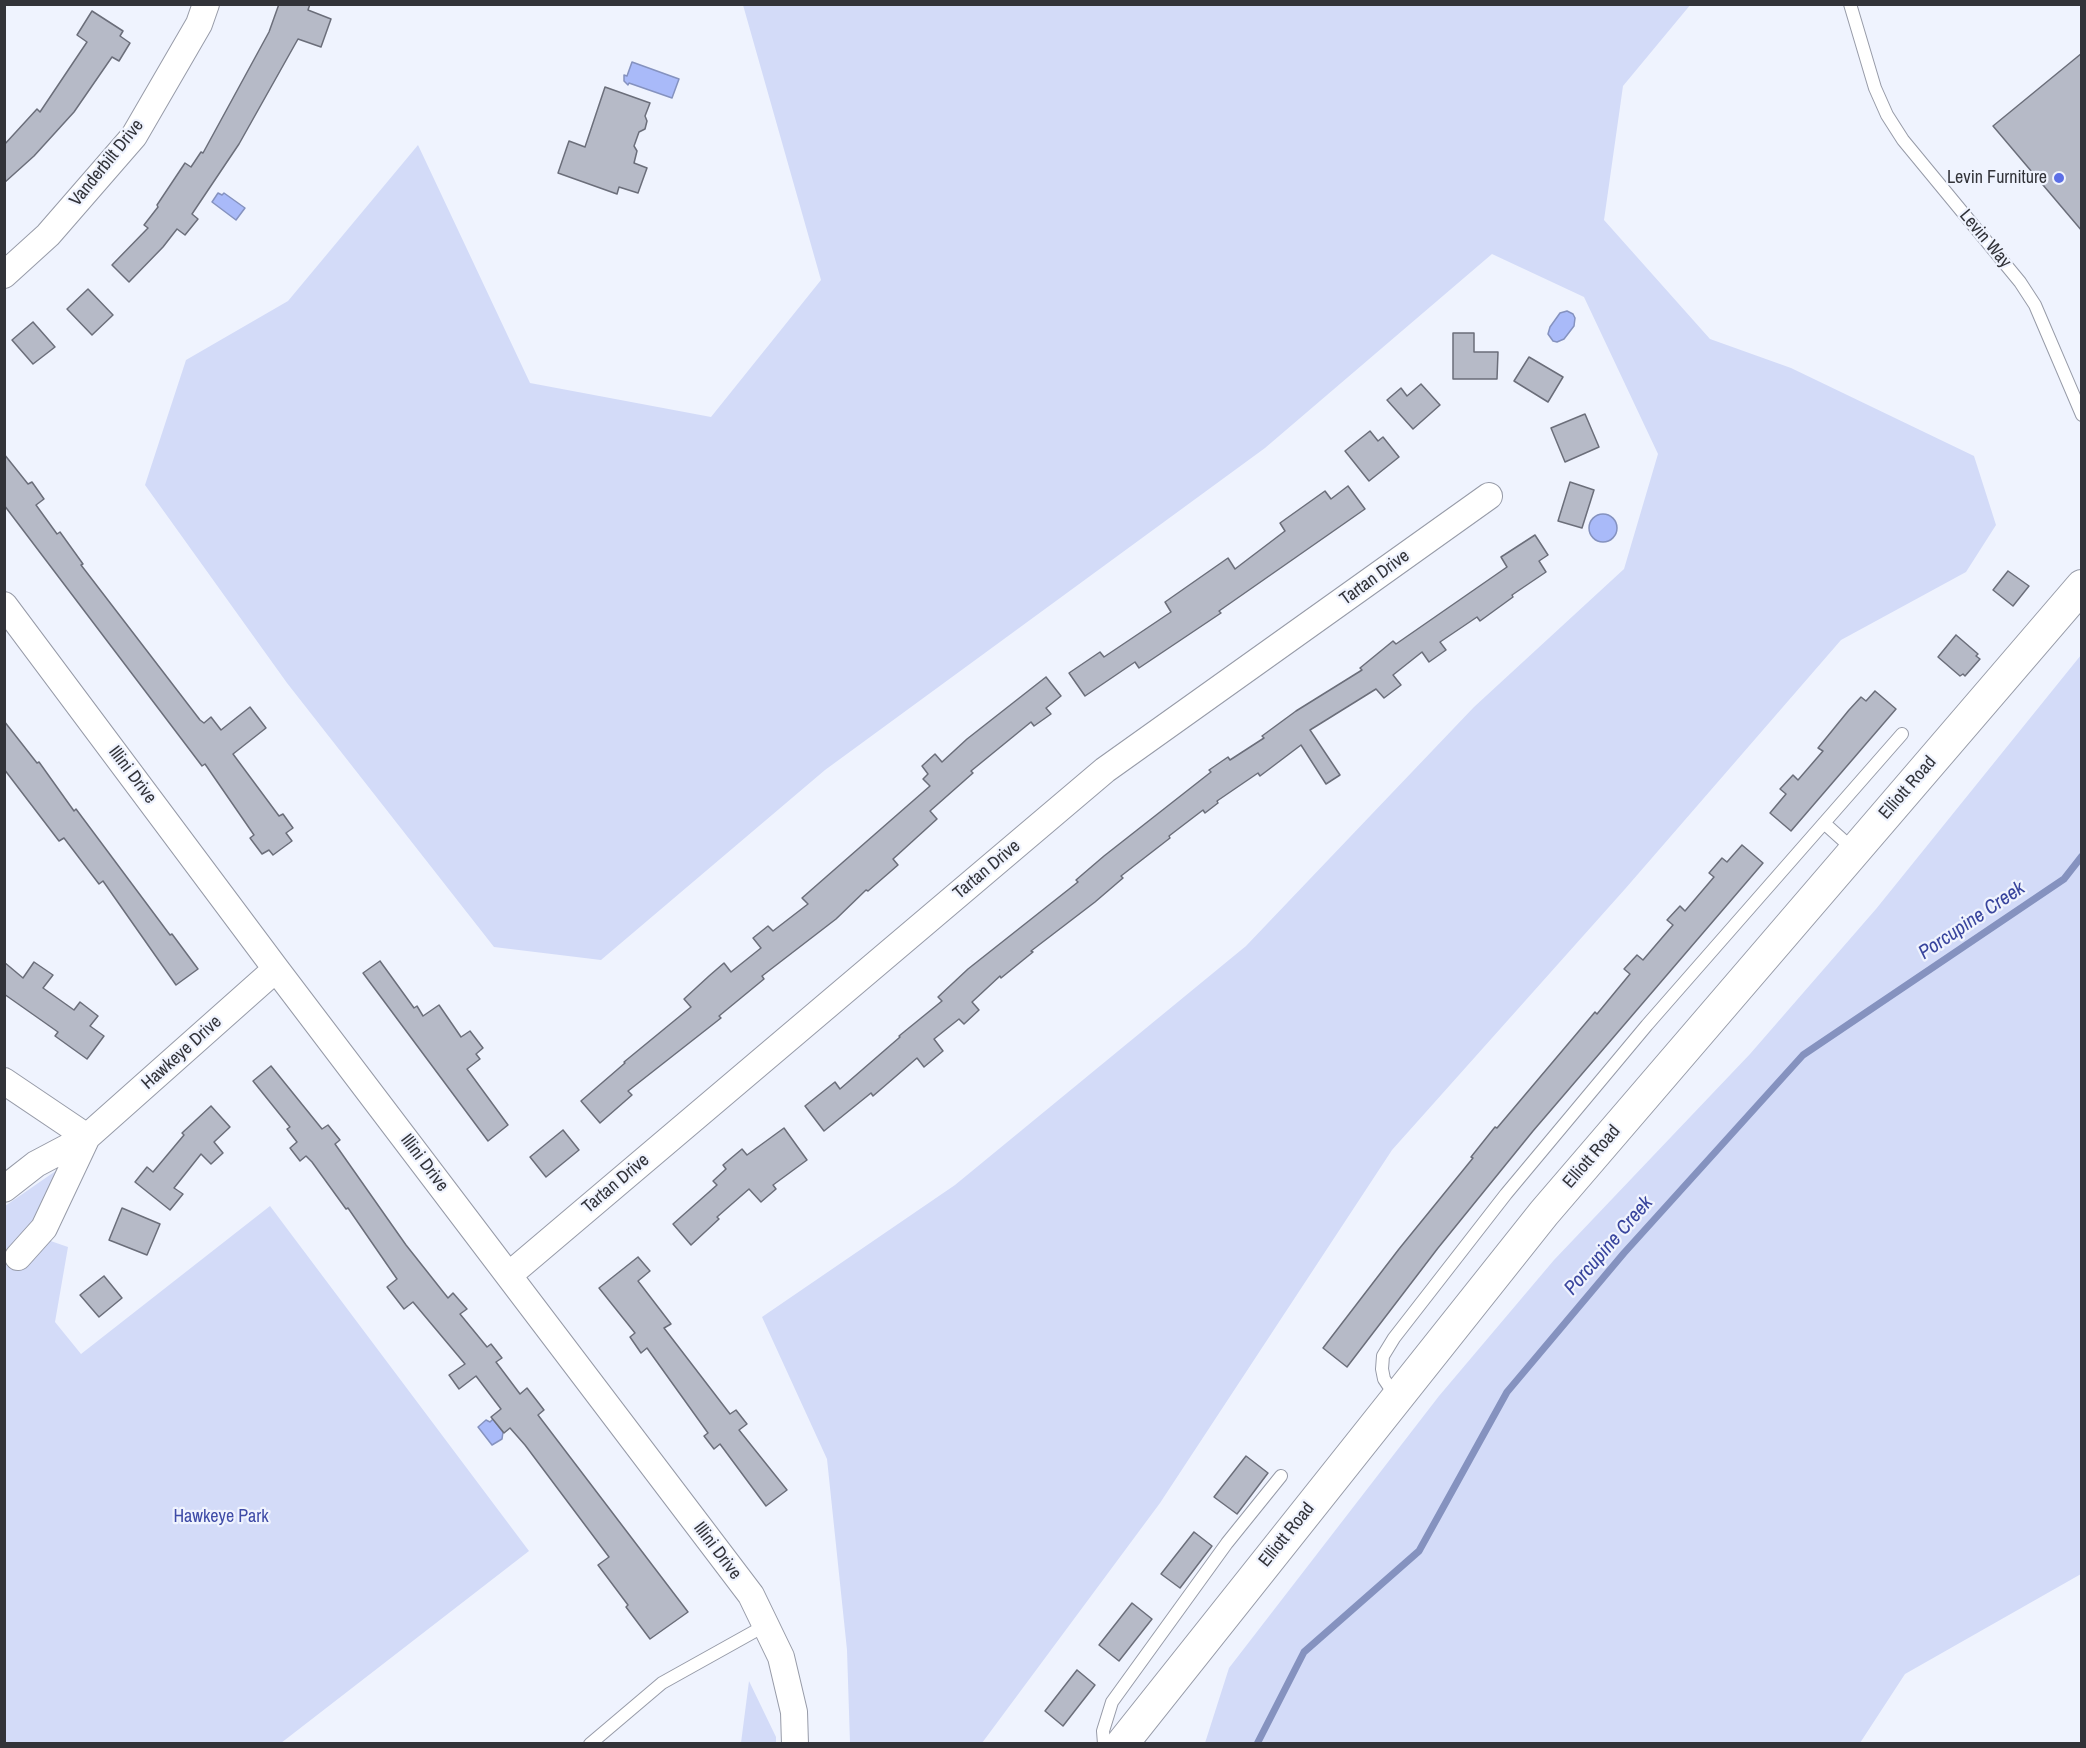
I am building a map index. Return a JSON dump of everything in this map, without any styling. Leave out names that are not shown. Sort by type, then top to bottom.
[{"type":"street","name":"Vanderbilt Drive","points":[[4,275],[48,235],[134,136],[198,24],[206,4]]},
{"type":"street","name":"Tartan Drive","points":[[509,1275],[1105,770],[1489,496]]},
{"type":"street","name":"Elliott Road","points":[[1122,1743],[1544,1213],[2082,586]]},
{"type":"street","name":"Illini Drive","points":[[4,604],[276,969],[751,1595],[781,1657],[794,1712],[795,1743]]},
{"type":"street","name":"Hawkeye Drive","points":[[4,1189],[36,1164],[87,1137],[276,969]]},
{"type":"street","points":[[4,1081],[87,1137]]},
{"type":"street","name":"Hawkeye Drive","points":[[11,1259],[44,1228],[87,1137]]},
{"type":"lane","name":"Levin Way","points":[[1850,4],[1875,88],[1887,115],[1903,140],[2020,282],[2035,305],[2082,415]]},
{"type":"lane","points":[[1397,1398],[1384,1379],[1382,1369],[1383,1356],[1394,1338],[1514,1185],[1647,1025],[1902,734]]},
{"type":"lane","points":[[1824,823],[1855,851]]},
{"type":"lane","points":[[1104,1743],[1103,1731],[1112,1702],[1227,1544],[1281,1476]]},
{"type":"lane","points":[[590,1743],[662,1683],[766,1625]]},
{"type":"green space","points":[[1691,4],[1623,86],[1604,220],[1710,339],[1791,368],[1974,456],[1996,525],[1966,572],[1841,640],[1625,889],[1392,1150],[1160,1503],[982,1743],[850,1743],[847,1650],[827,1459],[762,1317],[955,1185],[1246,946],[1474,707],[1624,569],[1658,454],[1584,297],[1492,254],[1265,448],[825,770],[601,960],[494,947],[287,683],[145,485],[186,360],[288,301],[418,145],[530,383],[711,417],[821,280],[743,5]]},
{"type":"green space","points":[[2081,655],[2081,1574],[1905,1674],[1860,1743],[1205,1743],[1229,1668],[1439,1396],[1554,1260],[1750,1054],[1876,909]]},
{"type":"green space","name":"Hawkeye Park","points":[[60,1168],[39,1237],[68,1247],[55,1322],[81,1354],[270,1206],[529,1551],[281,1743],[5,1744],[5,1206]]},
{"type":"green space","points":[[749,1681],[776,1737],[776,1743],[741,1743]]},
{"type":"water","points":[[632,62],[679,79],[672,98],[629,83],[628,85],[624,81],[624,75],[627,76]]},
{"type":"water","points":[[218,193],[222,195],[224,193],[245,208],[236,220],[212,202]]},
{"type":"water","points":[[1567,311],[1575,318],[1574,326],[1564,339],[1553,341],[1548,334],[1550,327],[1560,313]]},
{"type":"water","points":[[1603,514],[1613,518],[1617,528],[1613,538],[1603,542],[1593,538],[1589,528],[1593,518]]},
{"type":"water","points":[[493,1419],[503,1432],[502,1439],[492,1445],[478,1427],[486,1420],[490,1422]]},
{"type":"building","points":[[279,4],[310,4],[308,10],[331,19],[321,47],[298,39],[239,144],[192,214],[198,219],[185,235],[177,229],[129,282],[112,265],[148,228],[144,225],[185,163],[191,167],[201,152],[203,153],[269,32]]},
{"type":"building","points":[[92,11],[123,31],[120,36],[130,43],[119,61],[112,57],[74,112],[34,156],[4,183],[4,145],[37,109],[40,112],[87,42],[77,35]]},
{"type":"building","name":"Levin Furniture","points":[[2082,53],[2082,231],[1993,126]]},
{"type":"building","points":[[605,87],[650,103],[645,116],[647,121],[645,129],[639,132],[634,146],[637,151],[634,163],[647,168],[638,193],[619,187],[617,194],[558,173],[569,141],[585,147]]},
{"type":"building","points":[[88,289],[113,315],[92,335],[67,309]]},
{"type":"building","points":[[33,322],[55,347],[33,364],[12,340]]},
{"type":"building","points":[[1453,333],[1474,333],[1474,352],[1498,352],[1497,379],[1453,379]]},
{"type":"building","points":[[1529,357],[1563,377],[1548,402],[1514,381]]},
{"type":"building","points":[[1421,384],[1440,405],[1413,429],[1387,400],[1401,388],[1407,396]]},
{"type":"building","points":[[1585,414],[1599,447],[1565,462],[1551,428]]},
{"type":"building","points":[[1370,431],[1378,441],[1383,437],[1399,457],[1369,481],[1345,451]]},
{"type":"building","points":[[4,454],[28,484],[32,482],[44,499],[36,505],[57,534],[60,532],[83,564],[81,565],[200,720],[204,723],[211,717],[221,730],[250,707],[266,728],[233,754],[279,816],[283,814],[293,828],[286,833],[292,841],[273,855],[269,850],[262,854],[250,838],[254,835],[205,764],[202,766],[4,505]]},
{"type":"building","points":[[1570,482],[1594,490],[1582,528],[1558,521]]},
{"type":"building","points":[[1348,486],[1365,509],[1219,611],[1221,613],[1139,668],[1135,662],[1085,696],[1069,673],[1100,652],[1104,657],[1171,612],[1165,602],[1228,558],[1235,569],[1285,531],[1280,523],[1325,491],[1331,499]]},
{"type":"building","points":[[1535,535],[1548,555],[1539,561],[1546,572],[1512,595],[1513,597],[1480,621],[1477,617],[1440,642],[1446,650],[1429,662],[1422,652],[1393,675],[1401,685],[1384,698],[1376,689],[1310,730],[1340,775],[1326,784],[1301,745],[1260,776],[1258,773],[1217,801],[1218,803],[1205,813],[1203,810],[1121,876],[1123,878],[1095,902],[1031,951],[1033,952],[1001,978],[1000,976],[972,1002],[979,1010],[964,1024],[959,1019],[934,1039],[943,1051],[924,1067],[917,1058],[873,1096],[871,1093],[824,1131],[805,1106],[835,1082],[840,1089],[942,1001],[938,997],[968,969],[1078,882],[1076,880],[1104,856],[1211,772],[1209,770],[1228,757],[1230,760],[1264,738],[1262,736],[1296,711],[1362,670],[1360,668],[1393,641],[1396,644],[1507,567],[1501,557]]},
{"type":"building","points":[[2008,571],[2029,586],[2013,606],[1993,590]]},
{"type":"building","points":[[1956,635],[1978,654],[1976,656],[1980,659],[1965,676],[1963,674],[1960,676],[1938,657]]},
{"type":"building","points":[[1046,677],[1061,696],[1046,708],[1051,714],[1034,726],[1031,722],[971,771],[973,773],[930,811],[937,819],[893,859],[898,865],[868,891],[866,890],[836,919],[762,976],[764,979],[719,1016],[721,1018],[628,1091],[632,1095],[600,1123],[581,1101],[691,1007],[684,999],[709,976],[724,963],[731,972],[761,948],[753,938],[768,926],[773,931],[808,904],[802,898],[930,786],[923,779],[928,774],[922,766],[935,754],[942,762],[967,739]]},
{"type":"building","points":[[1875,691],[1896,709],[1791,831],[1770,813],[1786,794],[1780,789],[1793,775],[1798,780],[1823,751],[1818,748],[1849,710],[1861,697],[1866,701]]},
{"type":"building","points":[[4,721],[37,763],[39,762],[74,811],[76,809],[198,969],[176,985],[103,881],[99,884],[64,838],[59,841],[4,769]]},
{"type":"building","points":[[1742,845],[1763,863],[1533,1131],[1438,1248],[1347,1367],[1323,1348],[1495,1127],[1497,1128],[1630,974],[1624,969],[1637,955],[1643,960],[1673,925],[1667,920],[1680,906],[1685,911],[1714,877],[1709,873],[1722,858],[1727,862]]},
{"type":"building","points":[[380,961],[414,1008],[417,1006],[423,1016],[439,1005],[461,1037],[470,1031],[483,1048],[476,1054],[480,1059],[467,1069],[508,1125],[488,1141],[363,973]]},
{"type":"building","points":[[4,962],[23,978],[34,962],[53,975],[43,988],[74,1010],[80,1002],[98,1016],[90,1026],[104,1036],[87,1059],[55,1036],[58,1032],[4,994]]},
{"type":"building","points":[[271,1066],[322,1129],[328,1125],[340,1140],[335,1144],[406,1245],[448,1298],[453,1293],[467,1309],[460,1314],[487,1347],[491,1344],[502,1358],[496,1362],[520,1394],[527,1388],[544,1410],[538,1415],[688,1612],[650,1639],[598,1565],[609,1557],[525,1445],[510,1428],[504,1433],[491,1417],[501,1409],[476,1376],[459,1389],[449,1375],[465,1364],[413,1302],[404,1309],[387,1287],[397,1279],[348,1208],[346,1209],[312,1162],[306,1156],[300,1161],[290,1148],[297,1142],[287,1129],[290,1127],[253,1081]]},
{"type":"building","points":[[211,1106],[230,1127],[214,1142],[223,1153],[211,1164],[201,1154],[174,1188],[183,1194],[170,1210],[135,1182],[147,1167],[153,1172],[184,1135],[182,1133]]},
{"type":"building","points":[[784,1128],[807,1160],[773,1185],[776,1189],[761,1202],[749,1189],[717,1217],[719,1219],[691,1245],[673,1224],[717,1185],[713,1181],[726,1169],[723,1165],[742,1149],[747,1155]]},
{"type":"building","points":[[563,1130],[579,1150],[546,1177],[530,1157]]},
{"type":"building","points":[[122,1208],[160,1224],[147,1255],[109,1240]]},
{"type":"building","points":[[638,1257],[650,1271],[638,1281],[671,1324],[664,1328],[730,1414],[736,1410],[747,1424],[739,1430],[787,1490],[766,1506],[720,1444],[714,1449],[704,1436],[708,1433],[647,1348],[641,1353],[630,1337],[635,1333],[599,1288]]},
{"type":"building","points":[[104,1276],[122,1298],[99,1317],[80,1295]]},
{"type":"building","points":[[1246,1456],[1268,1473],[1237,1514],[1214,1497]]},
{"type":"building","points":[[1194,1532],[1212,1546],[1180,1588],[1161,1574]]},
{"type":"building","points":[[1132,1603],[1152,1619],[1119,1661],[1099,1645]]},
{"type":"building","points":[[1077,1670],[1095,1685],[1063,1726],[1045,1711]]},
{"type":"waterway","name":"Porcupine Creek","points":[[1257,1744],[1304,1652],[1419,1551],[1507,1392],[1624,1253],[1803,1055],[2064,879],[2082,856]]},
{"type":"place","name":"Levin Furniture","points":[[2059,178]]}]
